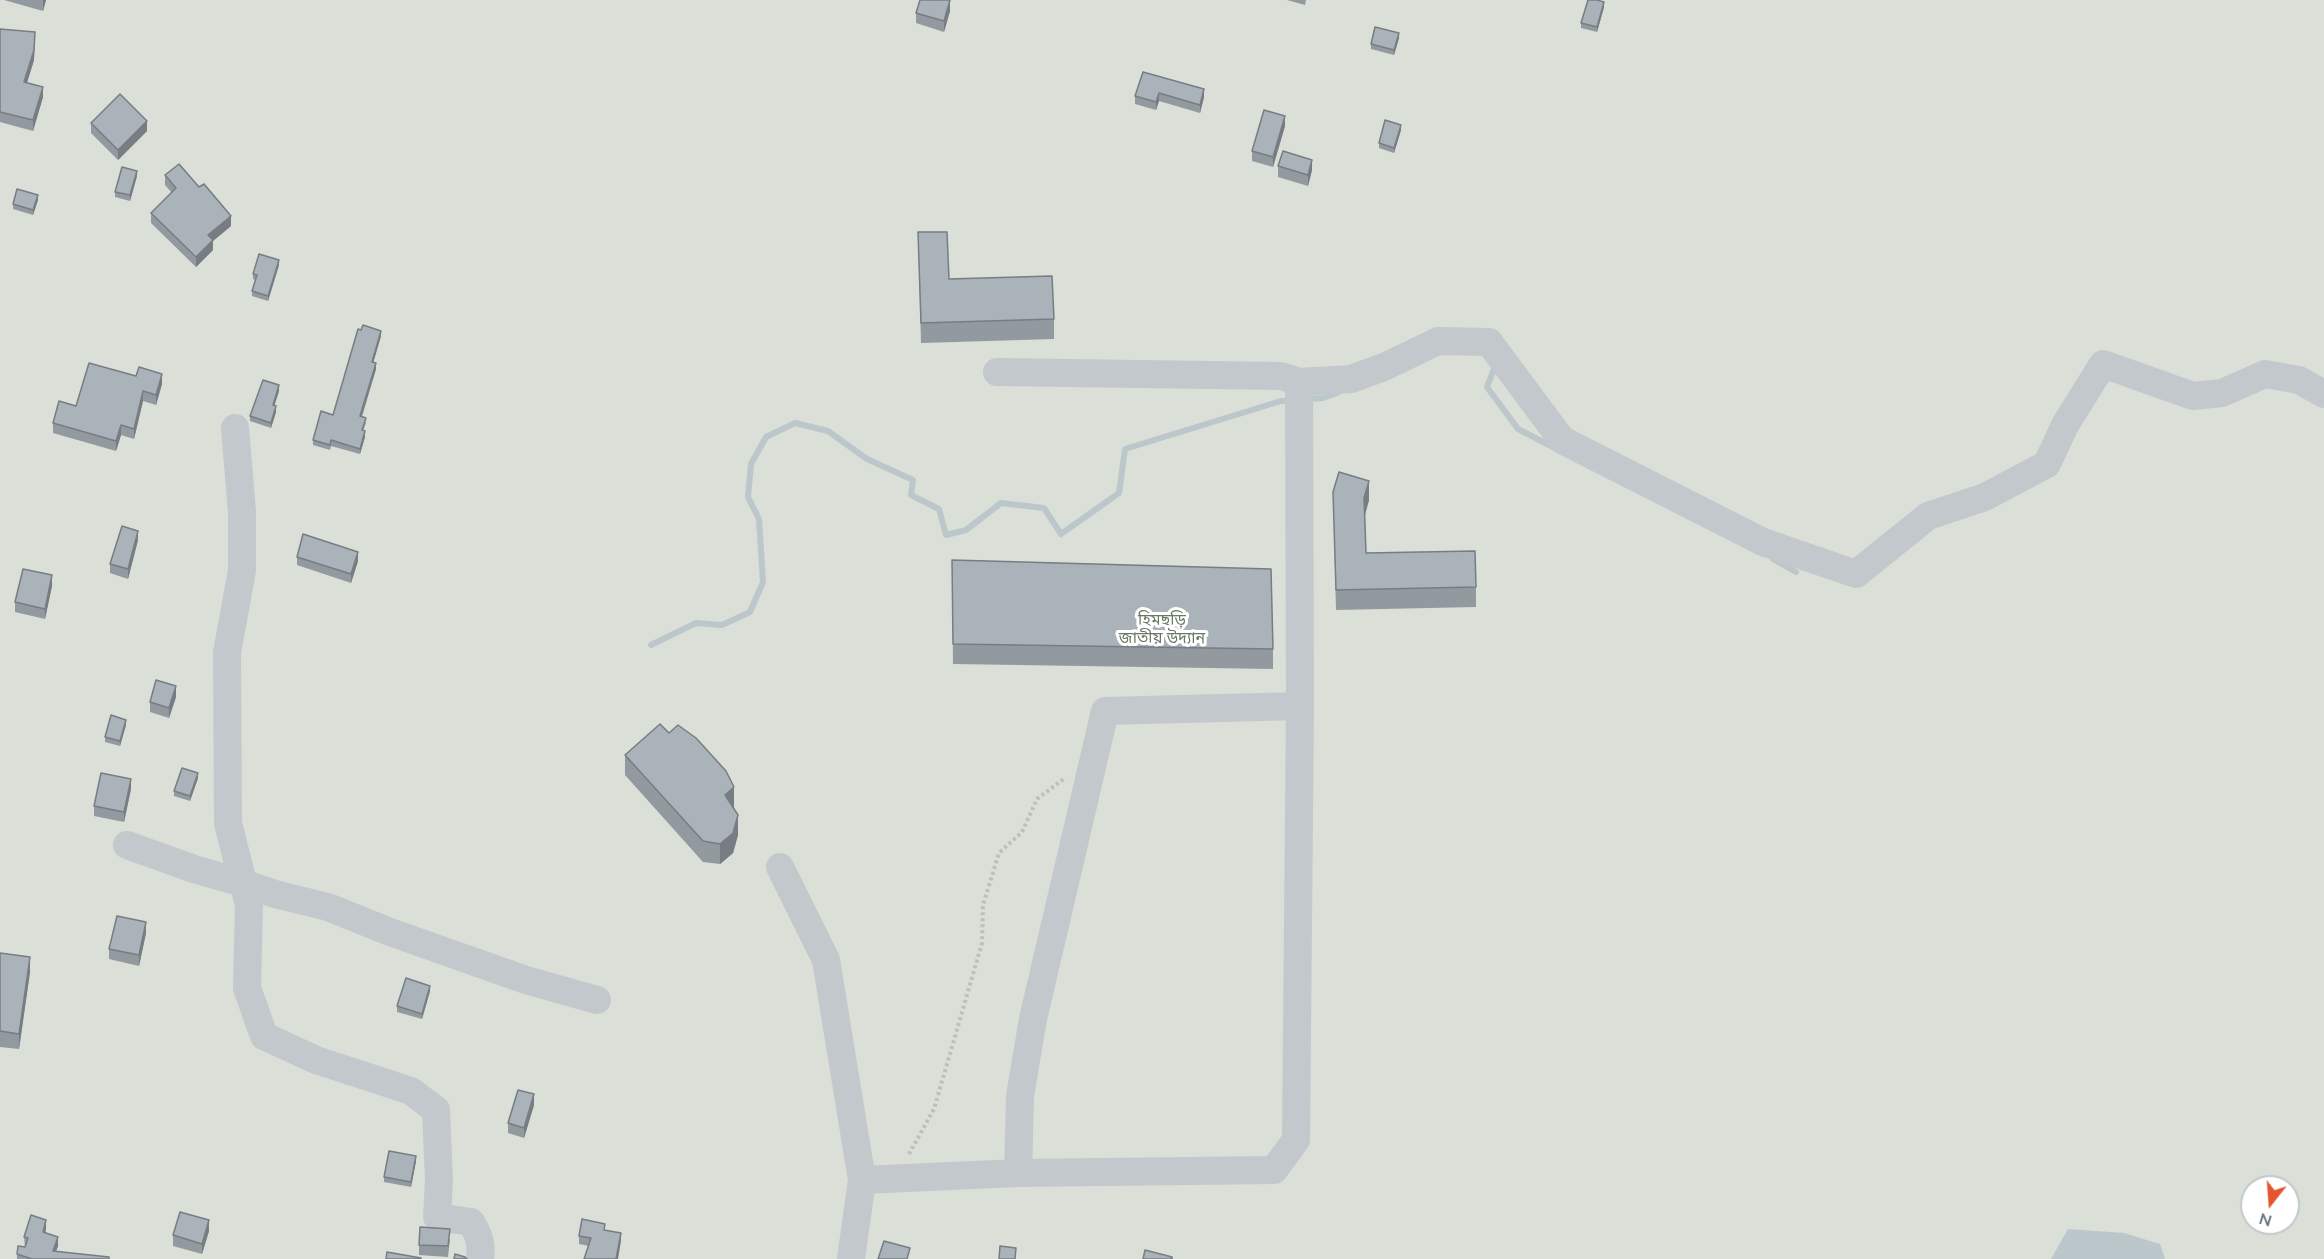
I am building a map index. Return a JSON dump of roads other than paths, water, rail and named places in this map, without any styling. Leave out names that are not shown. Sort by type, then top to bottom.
[{"type":"street","points":[[997,372],[1281,376],[1299,382],[1351,379],[1384,367],[1438,341],[1489,342],[1562,440],[1763,542],[1856,574],[1928,516],[1985,497],[2048,464],[2065,425],[2103,363],[2193,396],[2222,393],[2265,374],[2299,380],[2324,394]]},
{"type":"street","points":[[862,1179],[1018,1173],[1274,1170],[1296,1140],[1300,706],[1299,382]]},
{"type":"street","points":[[235,428],[242,512],[242,570],[227,654],[228,823],[249,904],[247,988],[264,1036],[316,1060],[411,1090],[436,1110],[439,1180],[437,1217],[471,1222],[479,1235],[482,1248],[480,1259]]},
{"type":"street","points":[[1018,1173],[1020,1096],[1033,1019],[1105,711],[1300,706]]},
{"type":"street","points":[[127,845],[275,894],[327,906],[390,932],[526,980],[597,1000]]},
{"type":"street","points":[[780,867],[826,960],[862,1179],[851,1259]]},
{"type":"waterway","points":[[1496,364],[1487,387],[1518,429],[1553,447]]},
{"type":"waterway","points":[[1308,399],[1323,398],[1339,392]]},
{"type":"waterway","points":[[651,645],[696,623],[722,625],[750,612],[763,582],[759,519],[748,497],[751,464],[766,437],[795,423],[828,431],[867,459],[913,480],[911,495],[939,509],[946,535],[966,530],[1001,503],[1044,508],[1061,534],[1119,493],[1125,449],[1281,401],[1292,400]]},
{"type":"waterway","points":[[1773,559],[1796,572]]},
{"type":"park label","name":"হিমছড়ি জাতীয় উদ্যান","points":[[1162,629]]}]
